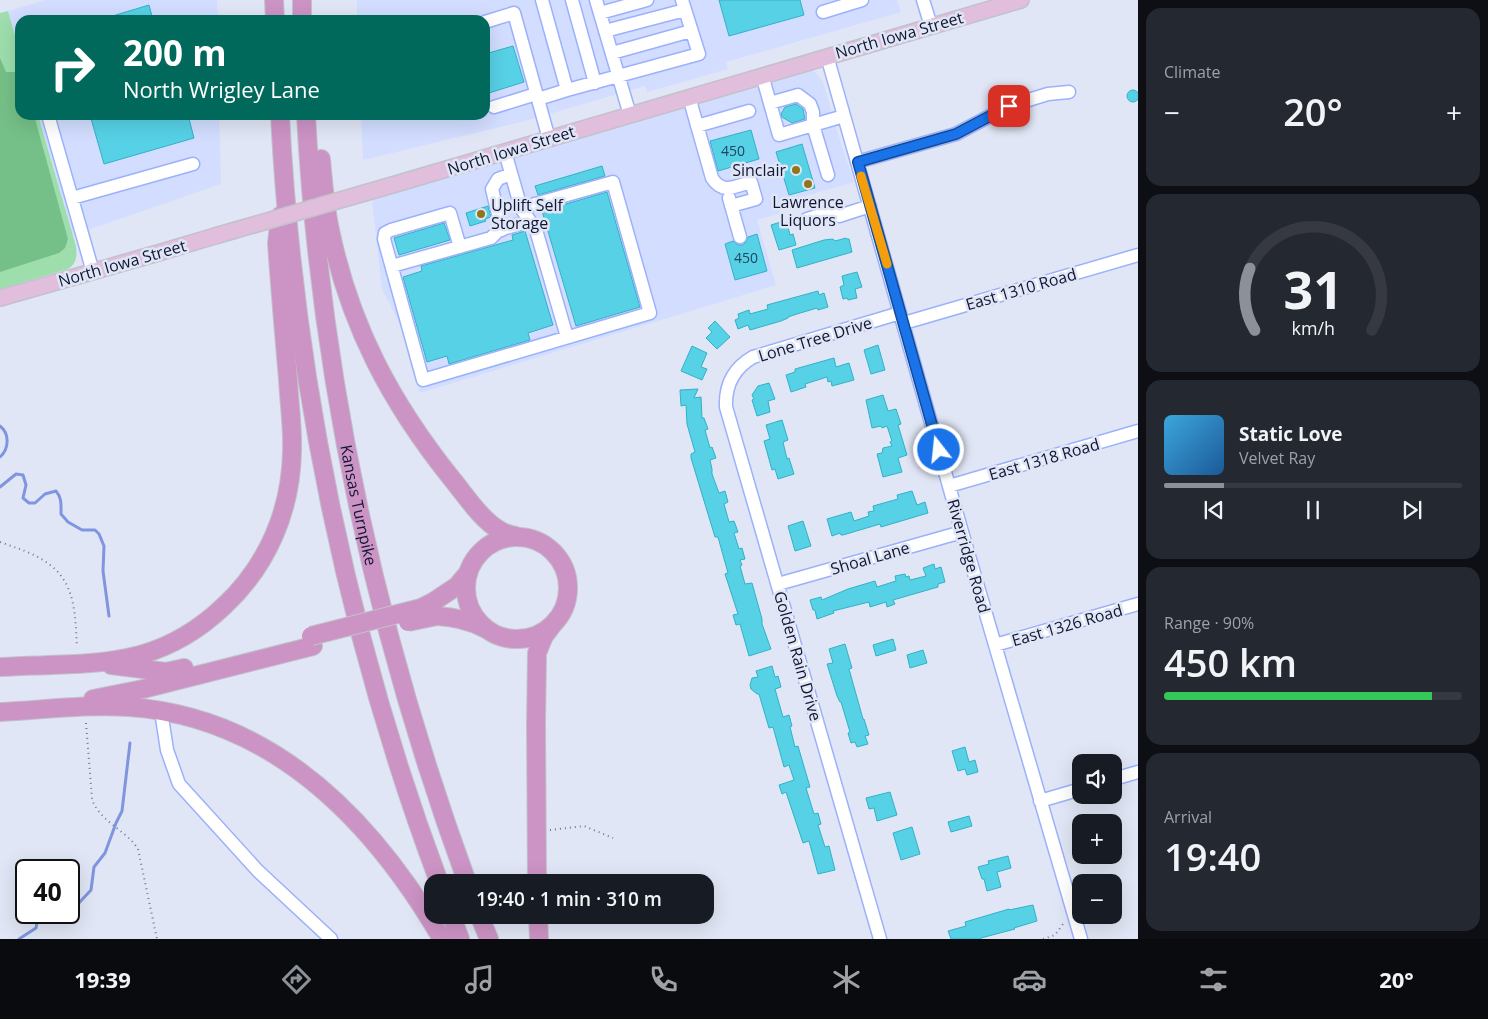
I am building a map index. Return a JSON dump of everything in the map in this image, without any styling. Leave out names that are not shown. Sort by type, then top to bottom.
[{"type":"highway","points":[[274,0],[275,15]]},
{"type":"highway","points":[[302,0],[302,15]]},
{"type":"highway","name":"Kansas Turnpike","points":[[280,120],[283,176],[300,330],[318,444],[368,663],[395,753],[435,874]]},
{"type":"highway","name":"Kansas Turnpike","points":[[306,120],[322,287],[332,362],[356,498],[378,592],[405,693],[433,785],[464,874]]},
{"type":"highway","points":[[314,120],[330,228],[336,255],[354,314],[378,369],[423,442],[466,496],[494,526],[503,532],[530,538],[544,544],[556,554],[564,566],[568,581],[568,596],[564,610],[544,636],[537,653],[537,874]]},
{"type":"highway","points":[[0,667],[96,662],[156,650],[193,631],[214,615],[243,586],[263,558],[277,531],[288,492],[292,449],[277,243],[283,176]]},
{"type":"highway","points":[[435,609],[468,573],[475,559],[486,547],[500,539],[516,536]]},
{"type":"highway","points":[[468,573],[466,589],[468,605],[476,619],[488,630]]},
{"type":"highway","points":[[66,708],[100,697],[143,689],[421,608],[435,609],[473,622],[504,638],[523,639],[541,634],[555,623]]},
{"type":"highway","points":[[96,662],[166,672],[312,641]]},
{"type":"highway","points":[[0,712],[101,706],[131,707],[195,719],[256,743],[305,775],[336,801],[378,848],[416,897],[442,939]]},
{"type":"highway","points":[[454,924],[460,939]]},
{"type":"highway","points":[[483,924],[489,939]]},
{"type":"highway","points":[[538,924],[539,939]]},
{"type":"main road","name":"North Iowa Street","points":[[0,298],[1021,0]]},
{"type":"street","points":[[510,0],[549,139]]},
{"type":"street","points":[[542,0],[568,90]]},
{"type":"street","points":[[572,0],[595,83]]},
{"type":"street","points":[[596,0],[630,115]]},
{"type":"street","points":[[600,13],[647,0]]},
{"type":"street","points":[[823,12],[862,0]]},
{"type":"street","points":[[923,0],[931,26]]},
{"type":"street","points":[[494,107],[568,90],[699,54],[684,5],[605,31]]},
{"type":"street","points":[[490,20],[514,13]]},
{"type":"street","points":[[612,53],[692,30]]},
{"type":"street","name":"Riverridge Road","points":[[827,56],[1072,911]]},
{"type":"street","points":[[762,75],[780,135],[844,116]]},
{"type":"street","points":[[858,162],[956,134],[1009,106],[1048,94],[1069,92]]},
{"type":"street","points":[[770,103],[798,95],[810,104],[813,112],[813,126],[828,175]]},
{"type":"street","points":[[689,97],[712,178],[720,187],[727,189],[751,182],[756,199],[732,206]]},
{"type":"street","points":[[697,126],[749,111]]},
{"type":"street","points":[[49,120],[93,272]]},
{"type":"street","points":[[505,152],[521,208],[536,230],[567,338]]},
{"type":"street","points":[[72,198],[193,164]]},
{"type":"street","points":[[502,230],[492,189],[498,179],[511,174]]},
{"type":"street","points":[[460,247],[450,213],[385,233],[384,239],[423,380],[650,313],[613,182],[521,208]]},
{"type":"street","points":[[727,189],[740,237]]},
{"type":"street","points":[[807,218],[831,212],[839,216],[870,206]]},
{"type":"street","points":[[392,266],[491,238],[502,230],[530,222]]},
{"type":"street","name":"East 1310 Road","points":[[902,318],[1138,255]]},
{"type":"street","name":"Lone Tree Drive","points":[[734,374],[744,363],[758,356],[902,318]]},
{"type":"street","name":"Golden Rain Drive","points":[[734,374],[728,385],[726,407],[880,939]]},
{"type":"street","name":"East 1318 Road","points":[[949,486],[1138,431]]},
{"type":"street","name":"Shoal Lane","points":[[778,584],[962,532]]},
{"type":"street","name":"East 1326 Road","points":[[995,645],[1138,604]]},
{"type":"street","points":[[162,712],[167,750],[179,784],[258,871],[331,939]]},
{"type":"street","points":[[1122,777],[1138,772]]},
{"type":"street","points":[[1040,801],[1072,792]]},
{"type":"street","name":"Riverridge Road","points":[[1076,924],[1079,939]]},
{"type":"path","points":[[0,542],[32,552],[43,558],[61,576],[74,605],[77,647]]},
{"type":"path","points":[[86,723],[94,806],[135,844],[140,854],[157,939]]},
{"type":"path","points":[[537,831],[584,826],[613,838]]},
{"type":"path","points":[[1042,939],[1056,935],[1063,924],[1072,922]]},
{"type":"shaded area","points":[[46,0],[217,0],[218,15],[15,15],[15,36],[8,11]]},
{"type":"shaded area","points":[[357,0],[897,0],[901,12],[726,62],[728,69],[647,92],[645,86],[525,121],[363,160],[361,120],[490,120],[490,15],[357,15]]},
{"type":"shaded area","points":[[810,70],[815,72],[823,82],[854,182],[778,204],[780,213],[757,220],[776,285],[420,393],[403,330],[382,289],[372,200]]},
{"type":"shaded area","points":[[39,120],[219,120],[221,184],[73,235]]},
{"type":"green space","points":[[8,11],[15,36],[15,120],[39,120],[76,246],[76,259],[68,269],[0,289],[0,13]]},
{"type":"green space","points":[[0,58],[6,72],[15,72],[15,120],[35,120],[68,239],[65,248],[59,253],[0,272]]},
{"type":"building","points":[[719,0],[800,0],[804,15],[729,36]]},
{"type":"building","points":[[149,5],[152,15],[116,15]]},
{"type":"building","points":[[513,46],[524,82],[490,93],[490,53]]},
{"type":"building","points":[[1133,90],[1137,92],[1137,100],[1133,102],[1129,100],[1127,96],[1129,92]]},
{"type":"building","name":"Sinclair","points":[[796,104],[803,109],[805,119],[792,123],[782,117],[781,114],[785,107]]},
{"type":"building","points":[[91,120],[189,120],[194,138],[104,164]]},
{"type":"building","points":[[751,130],[759,159],[718,171],[710,141]]},
{"type":"building","name":"Sinclair","points":[[802,144],[815,188],[789,195],[776,152]]},
{"type":"building","points":[[602,166],[605,176],[538,195],[535,186]]},
{"type":"building","points":[[607,192],[640,307],[576,326],[542,211]]},
{"type":"building","name":"Uplift Self Storage","points":[[488,206],[491,217],[485,219],[486,221],[470,226],[466,213]]},
{"type":"building","points":[[784,221],[787,223],[790,235],[793,234],[796,245],[779,250],[771,225]]},
{"type":"building","points":[[444,223],[450,240],[399,255],[394,238]]},
{"type":"building","points":[[525,231],[553,325],[528,333],[530,340],[449,364],[447,356],[427,362],[403,277],[422,271],[421,266],[513,240],[512,235]]},
{"type":"building","points":[[757,234],[767,271],[735,280],[725,244],[733,241],[738,245],[743,245],[748,237]]},
{"type":"building","points":[[833,239],[835,241],[849,239],[852,252],[797,268],[792,250],[824,240]]},
{"type":"building","points":[[857,272],[862,287],[855,289],[857,298],[843,299],[840,287],[844,285],[842,276]]},
{"type":"building","points":[[818,291],[819,295],[824,293],[828,307],[818,310],[817,308],[750,330],[748,325],[738,329],[735,320],[739,318],[738,314],[749,310],[750,314],[768,309],[767,305]]},
{"type":"building","points":[[715,321],[730,337],[717,349],[706,338],[712,332],[708,328]]},
{"type":"building","points":[[878,345],[885,370],[871,374],[864,350]]},
{"type":"building","points":[[692,346],[707,353],[701,367],[707,369],[702,380],[681,371]]},
{"type":"building","points":[[834,358],[836,367],[849,363],[854,380],[832,386],[831,381],[828,382],[827,377],[805,384],[806,387],[791,392],[786,375],[795,372],[795,369]]},
{"type":"building","points":[[769,383],[775,399],[768,401],[770,412],[757,416],[752,395],[758,386]]},
{"type":"building","points":[[698,389],[694,398],[701,397],[702,418],[704,418],[708,429],[705,430],[710,448],[712,447],[716,458],[710,460],[712,474],[719,493],[725,491],[728,502],[724,504],[729,522],[734,521],[738,532],[734,533],[739,549],[742,548],[745,559],[740,560],[742,565],[740,566],[745,584],[752,583],[762,624],[771,649],[749,656],[740,624],[736,625],[733,615],[738,614],[725,574],[728,573],[718,537],[715,537],[691,458],[691,454],[695,452],[687,424],[686,405],[681,406],[680,390]]},
{"type":"building","points":[[883,395],[888,411],[896,409],[901,424],[898,425],[907,455],[898,458],[902,472],[883,477],[877,454],[882,453],[883,448],[892,446],[890,442],[892,441],[887,426],[872,428],[866,400]]},
{"type":"building","points":[[782,420],[788,440],[783,442],[787,459],[789,458],[794,474],[778,479],[775,469],[772,470],[764,441],[770,439],[766,425]]},
{"type":"building","points":[[912,491],[917,505],[925,502],[928,513],[881,527],[880,524],[843,535],[840,533],[832,536],[827,519],[851,512],[854,521],[869,516],[868,512],[874,511],[873,506],[898,499],[897,495]]},
{"type":"building","points":[[803,521],[811,546],[795,551],[788,526]]},
{"type":"building","points":[[934,564],[935,569],[941,567],[945,582],[938,584],[938,587],[893,600],[895,604],[887,607],[886,602],[870,607],[869,602],[833,611],[834,613],[817,619],[815,610],[813,610],[810,600],[821,597],[822,600],[848,589],[875,581],[877,587],[896,581],[895,576],[905,574],[906,577],[909,576],[910,580],[926,576],[923,568]]},
{"type":"building","points":[[893,639],[896,650],[876,656],[873,645]]},
{"type":"building","points":[[845,644],[852,668],[849,669],[869,735],[865,736],[868,744],[857,747],[855,742],[851,743],[848,733],[850,732],[841,702],[837,696],[827,664],[833,663],[829,649]]},
{"type":"building","points":[[923,650],[927,663],[910,668],[907,655]]},
{"type":"building","points":[[772,666],[775,677],[778,676],[781,687],[775,689],[783,717],[789,715],[795,747],[798,746],[810,787],[806,788],[814,814],[818,813],[821,824],[818,825],[825,847],[829,846],[835,870],[818,874],[809,841],[803,843],[786,792],[782,794],[779,785],[794,780],[789,765],[784,767],[773,727],[769,728],[759,694],[751,689],[750,685],[752,678],[758,677],[756,671]]},
{"type":"building","points":[[965,747],[969,762],[975,760],[978,772],[967,775],[965,769],[958,771],[952,751]]},
{"type":"building","points":[[890,792],[897,815],[877,821],[874,808],[869,809],[866,798]]},
{"type":"building","points":[[969,816],[972,826],[951,832],[948,822]]},
{"type":"building","points":[[912,827],[920,854],[901,860],[893,833]]},
{"type":"building","points":[[1008,856],[1011,868],[997,872],[1001,887],[987,891],[978,867],[989,864],[988,861]]},
{"type":"building","points":[[1033,905],[1037,921],[1015,929],[981,939],[951,939],[948,931],[966,926],[965,922],[1009,909]]},
{"type":"waterway","points":[[0,426],[7,437],[7,446],[0,457]]},
{"type":"waterway","points":[[0,487],[16,474],[23,475],[26,485],[23,498],[29,503],[35,503],[45,494],[56,491],[60,499],[61,514],[68,522],[82,530],[95,530],[99,534],[104,546],[103,571],[109,616]]},
{"type":"waterway","points":[[80,902],[91,890],[94,867],[105,853],[122,811],[130,743]]},
{"type":"waterway","points":[[19,939],[36,928],[37,924]]},
{"type":"slow traffic","points":[[861,176],[887,264]]},
{"type":"place","name":"Sinclair","points":[[796,170]]},
{"type":"place","name":"Lawrence Liquors","points":[[808,184]]},
{"type":"place","name":"Uplift Self Storage","points":[[481,214]]},
{"type":"route","points":[[939,450],[858,162],[956,134],[1009,106]]}]
